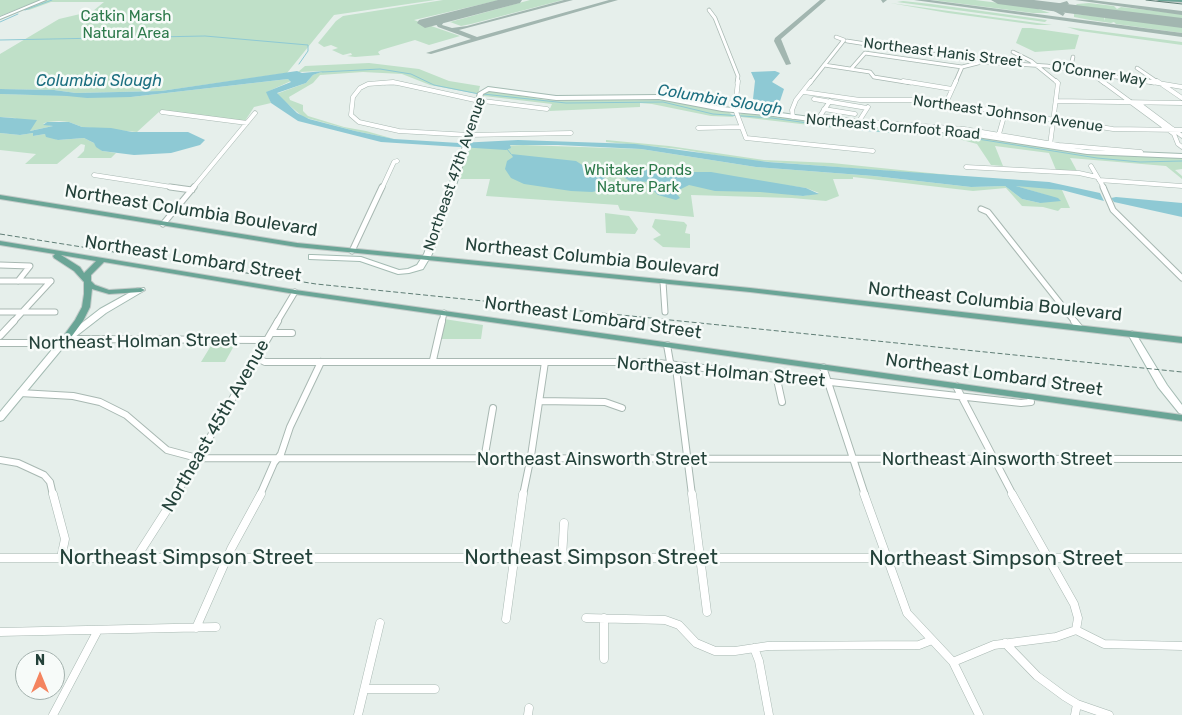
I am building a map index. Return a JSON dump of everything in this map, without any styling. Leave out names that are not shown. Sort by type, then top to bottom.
[{"type":"main road","points":[[1159,0],[1182,1]]},
{"type":"main road","name":"Northeast Columbia Boulevard","points":[[0,198],[290,244],[663,282],[1182,340]]},
{"type":"main road","name":"Northeast Lombard Street","points":[[0,243],[295,292],[1182,418]]},
{"type":"main road","points":[[51,252],[77,269],[92,287],[104,291],[141,290]]},
{"type":"main road","points":[[63,342],[84,311],[88,298],[88,272],[102,260]]},
{"type":"street","points":[[0,18],[44,0]]},
{"type":"street","points":[[709,10],[715,18],[738,76],[736,114],[747,138],[822,144],[873,151]]},
{"type":"street","points":[[793,117],[792,110],[796,100],[844,40],[836,37]]},
{"type":"street","name":"Northeast Hanis Street","points":[[847,41],[982,62],[1011,62],[1038,66]]},
{"type":"street","points":[[1013,52],[1038,66],[1058,83],[1050,145]]},
{"type":"street","points":[[851,70],[862,54],[865,53],[962,66],[982,62]]},
{"type":"street","points":[[1070,70],[1073,57]]},
{"type":"street","points":[[824,65],[870,72],[874,77],[952,88]]},
{"type":"street","points":[[946,103],[962,66]]},
{"type":"street","name":"O'Conner Way","points":[[1038,66],[1182,87]]},
{"type":"street","points":[[1137,68],[1182,98]]},
{"type":"street","points":[[1091,73],[1169,130],[1182,146]]},
{"type":"street","points":[[1097,74],[1158,116],[1182,136]]},
{"type":"street","points":[[1102,77],[1110,76]]},
{"type":"street","points":[[547,109],[481,95],[433,91],[405,83],[391,82],[368,84],[360,88],[353,97],[351,116],[355,119],[395,130],[469,135],[571,133]]},
{"type":"street","name":"Northeast Cornfoot Road","points":[[481,95],[499,89],[525,96],[556,98],[656,96],[736,114],[793,117],[855,124],[951,131],[1118,155],[1182,156]]},
{"type":"street","name":"Northeast Johnson Avenue","points":[[804,92],[866,100],[910,99],[946,103],[1114,129],[1182,130]]},
{"type":"street","name":"Northeast 47th Avenue","points":[[425,258],[466,146],[481,95]]},
{"type":"street","points":[[814,99],[867,108]]},
{"type":"street","points":[[861,118],[867,108],[866,100]]},
{"type":"street","points":[[830,101],[820,116],[848,120],[935,126],[999,134],[1050,145],[1141,152]]},
{"type":"street","points":[[1056,101],[1182,103]]},
{"type":"street","points":[[824,109],[855,114]]},
{"type":"street","points":[[162,112],[246,123]]},
{"type":"street","points":[[163,224],[255,113]]},
{"type":"street","points":[[999,134],[1005,113]]},
{"type":"street","points":[[698,128],[741,127]]},
{"type":"street","points":[[352,251],[388,174],[397,161]]},
{"type":"street","points":[[1091,166],[1112,210],[1182,278]]},
{"type":"street","points":[[966,167],[1079,172],[1098,178],[1182,186]]},
{"type":"street","points":[[94,175],[192,190]]},
{"type":"street","points":[[981,210],[988,212],[1079,327]]},
{"type":"street","points":[[312,257],[361,259],[400,272],[418,268],[425,258]]},
{"type":"street","points":[[0,265],[30,266],[18,281]]},
{"type":"street","points":[[0,281],[51,281],[0,336]]},
{"type":"street","points":[[663,282],[665,312]]},
{"type":"street","points":[[0,417],[63,342],[103,311],[141,290]]},
{"type":"street","name":"Northeast 45th Avenue","points":[[136,558],[295,292]]},
{"type":"street","points":[[0,312],[55,312]]},
{"type":"street","points":[[433,360],[444,314]]},
{"type":"street","points":[[271,333],[292,333]]},
{"type":"street","points":[[1132,334],[1163,387],[1182,411]]},
{"type":"street","name":"Northeast Holman Street","points":[[0,343],[63,342],[74,339],[265,340]]},
{"type":"street","points":[[667,345],[669,360],[676,368],[686,460],[707,612]]},
{"type":"street","name":"Northeast Holman Street","points":[[257,358],[265,362],[433,360],[642,362],[1026,403],[1031,402],[1030,397]]},
{"type":"street","points":[[196,628],[227,558],[277,460],[300,405],[322,362]]},
{"type":"street","points":[[506,619],[516,558],[523,492],[530,460],[545,362]]},
{"type":"street","points":[[823,367],[852,460],[907,613],[953,662],[977,715]]},
{"type":"street","points":[[776,376],[782,402]]},
{"type":"street","points":[[956,386],[994,460],[1074,604],[1078,618],[1076,630]]},
{"type":"street","name":"Northeast Ainsworth Street","points":[[20,393],[73,396],[100,402],[126,415],[167,450],[197,458],[277,460],[1182,459]]},
{"type":"street","points":[[539,401],[605,402],[622,408]]},
{"type":"street","points":[[484,460],[493,408]]},
{"type":"street","points":[[0,460],[18,463],[44,475],[50,482],[66,539],[61,558]]},
{"type":"street","points":[[562,558],[564,524]]},
{"type":"street","name":"Northeast Simpson Street","points":[[0,558],[1182,558]]},
{"type":"street","points":[[586,618],[665,620],[678,625],[702,650],[726,652],[768,646],[919,645],[932,640]]},
{"type":"street","points":[[604,618],[604,659]]},
{"type":"street","points":[[358,715],[380,623]]},
{"type":"street","points":[[0,632],[216,627]]},
{"type":"street","points":[[53,715],[98,630]]},
{"type":"street","points":[[953,662],[1005,643],[1056,636],[1076,630],[1104,644],[1182,646]]},
{"type":"street","points":[[1005,643],[1047,684],[1077,704],[1108,715]]},
{"type":"street","points":[[754,648],[769,715]]},
{"type":"street","points":[[364,689],[435,689]]},
{"type":"street","points":[[1074,715],[1077,704]]},
{"type":"green space","points":[[0,0],[40,0],[0,16]]},
{"type":"green space","name":"Catkin Marsh Natural Area","points":[[47,0],[435,0],[334,15],[287,73],[161,91],[76,93],[54,90],[0,89],[0,54],[59,19],[93,11],[104,2],[51,2],[29,10],[20,10]]},
{"type":"green space","points":[[443,0],[500,0],[414,20],[460,36],[429,45],[415,40],[381,50],[378,52],[380,55],[355,57],[347,56],[352,55],[351,53],[343,55],[332,50],[338,48],[331,45],[324,47],[318,43],[336,21],[343,16]]},
{"type":"green space","points":[[530,0],[563,0],[461,26],[450,22]]},
{"type":"green space","points":[[932,0],[975,0],[1032,7],[1050,13],[1033,13]]},
{"type":"green space","points":[[903,1],[1047,20],[1045,22],[897,2]]},
{"type":"green space","points":[[890,3],[1052,25],[1037,25],[948,13]]},
{"type":"green space","points":[[1089,3],[1114,6],[1117,9],[1121,7],[1182,14],[1182,20],[1075,6],[1077,4]]},
{"type":"green space","points":[[1074,14],[1104,17],[1104,21],[1105,17],[1182,26],[1182,33],[1090,20],[1074,17]]},
{"type":"green space","points":[[1067,27],[1182,42],[1182,45],[1080,31]]},
{"type":"green space","points":[[1022,28],[1079,35],[1075,49],[1035,52],[1016,43]]},
{"type":"green space","points":[[369,63],[419,69],[449,81],[480,86],[478,94],[430,85],[402,74],[363,72],[320,75],[313,83],[289,97],[290,100],[303,105],[303,111],[308,116],[394,139],[355,131],[303,117],[276,94],[306,83],[313,75],[323,71],[298,72],[305,66]]},
{"type":"green space","points":[[288,79],[291,81],[267,92],[271,103],[254,107],[245,121],[160,111],[137,132],[82,127],[69,122],[59,121],[47,122],[43,124],[53,126],[30,131],[31,129],[15,118],[0,117],[0,94],[131,97]]},
{"type":"green space","points":[[491,91],[547,100],[658,98],[729,112],[734,117],[711,116],[640,103],[640,107],[549,111],[552,104],[484,96],[483,93]]},
{"type":"green space","points":[[740,114],[939,130],[1098,154],[1182,157],[1182,169],[1175,170],[1182,176],[1182,179],[1166,166],[1070,158],[1077,171],[1056,170],[1049,153],[995,146],[1003,166],[991,165],[977,144],[955,138],[835,128],[741,117]]},
{"type":"green space","points":[[0,133],[20,135],[33,133],[33,136],[45,134],[58,140],[84,138],[94,143],[102,151],[116,153],[111,158],[77,158],[84,151],[85,145],[81,144],[57,164],[25,164],[36,154],[0,150]]},
{"type":"green space","points":[[606,140],[669,146],[764,160],[832,163],[969,177],[744,160],[679,149],[606,142]]},
{"type":"green space","name":"Whitaker Ponds Nature Park","points":[[523,145],[641,149],[756,167],[874,176],[971,187],[1005,186],[1022,199],[1040,203],[1046,195],[1016,186],[1029,185],[1062,190],[1070,208],[1061,208],[1058,211],[1043,207],[1022,206],[1006,188],[973,191],[853,177],[853,179],[833,179],[839,196],[826,201],[691,195],[694,217],[620,210],[618,205],[486,196],[490,179],[458,179],[469,147]],"holes":[[[756,181],[806,188],[819,193],[803,196],[780,193]]]},
{"type":"green space","points":[[605,213],[629,216],[638,229],[635,234],[606,233]]},
{"type":"green space","points":[[655,219],[684,222],[687,225],[685,233],[690,234],[690,248],[663,247],[653,239],[661,235],[652,227]]},
{"type":"green space","points":[[444,319],[483,325],[481,339],[439,339]]},
{"type":"green space","points":[[212,344],[235,344],[225,362],[201,362]]},
{"type":"water","points":[[297,71],[302,73],[324,71],[313,75],[306,83],[277,93],[297,113],[309,119],[394,139],[459,143],[518,140],[635,144],[768,162],[1049,182],[1100,193],[1104,201],[1062,190],[1016,186],[1058,198],[1061,201],[1040,203],[1022,199],[1005,186],[971,187],[874,176],[756,167],[641,149],[510,145],[511,148],[506,150],[381,142],[298,121],[271,103],[266,92],[291,82],[288,79],[131,97],[87,98],[0,94],[0,89],[54,90],[76,93],[161,91]]},
{"type":"water","points":[[775,71],[780,73],[772,82],[784,89],[780,101],[770,103],[753,99],[755,81],[751,72]]},
{"type":"water","points":[[0,117],[37,120],[30,131],[53,126],[43,125],[47,122],[69,122],[82,127],[111,128],[132,132],[188,132],[205,140],[200,145],[171,153],[134,155],[102,151],[94,143],[84,138],[58,140],[46,137],[45,134],[33,136],[33,133],[20,135],[0,133]]},
{"type":"water","points":[[511,154],[576,161],[590,170],[604,174],[606,184],[602,190],[592,192],[524,184],[511,178],[505,169],[507,161],[513,157]]},
{"type":"water","points":[[665,169],[684,172],[711,172],[806,188],[819,194],[803,196],[760,192],[715,191],[689,185],[675,192],[680,198],[676,200],[658,195],[653,190],[654,185],[651,182],[630,181],[620,175],[634,170]]},
{"type":"water","points":[[1111,198],[1182,203],[1182,217],[1114,202]]},
{"type":"waterway","points":[[25,10],[52,0]]},
{"type":"waterway","points":[[0,22],[18,14]]},
{"type":"waterway","points":[[0,40],[205,36],[308,45],[308,51],[299,64]]},
{"type":"waterway","name":"Columbia Slough","points":[[322,72],[380,69],[411,74],[434,85],[479,94]]},
{"type":"waterway","name":"Columbia Slough","points":[[483,94],[566,103],[663,102],[713,114],[772,118],[858,130],[959,136],[1097,158],[1140,162],[1182,161]]},
{"type":"waterway","points":[[507,149],[511,154]]},
{"type":"taxiway","points":[[454,29],[467,28],[570,0]]},
{"type":"taxiway","points":[[477,39],[615,0]]},
{"type":"taxiway","points":[[788,64],[777,41],[778,38],[823,0]]},
{"type":"taxiway","points":[[917,0],[1182,35]]},
{"type":"taxiway","points":[[1078,0],[1182,13]]},
{"type":"taxiway","points":[[1063,14],[1054,9],[1032,4],[1057,6],[1067,3]]},
{"type":"taxiway","points":[[442,19],[438,23],[440,26],[477,39]]},
{"type":"taxiway","points":[[429,53],[477,39]]},
{"type":"runway","points":[[425,23],[515,0]]},
{"type":"runway","points":[[998,0],[1182,23]]},
{"type":"tram line","points":[[1146,0],[1182,4]]},
{"type":"railway","points":[[0,234],[316,284],[1182,372]]}]
